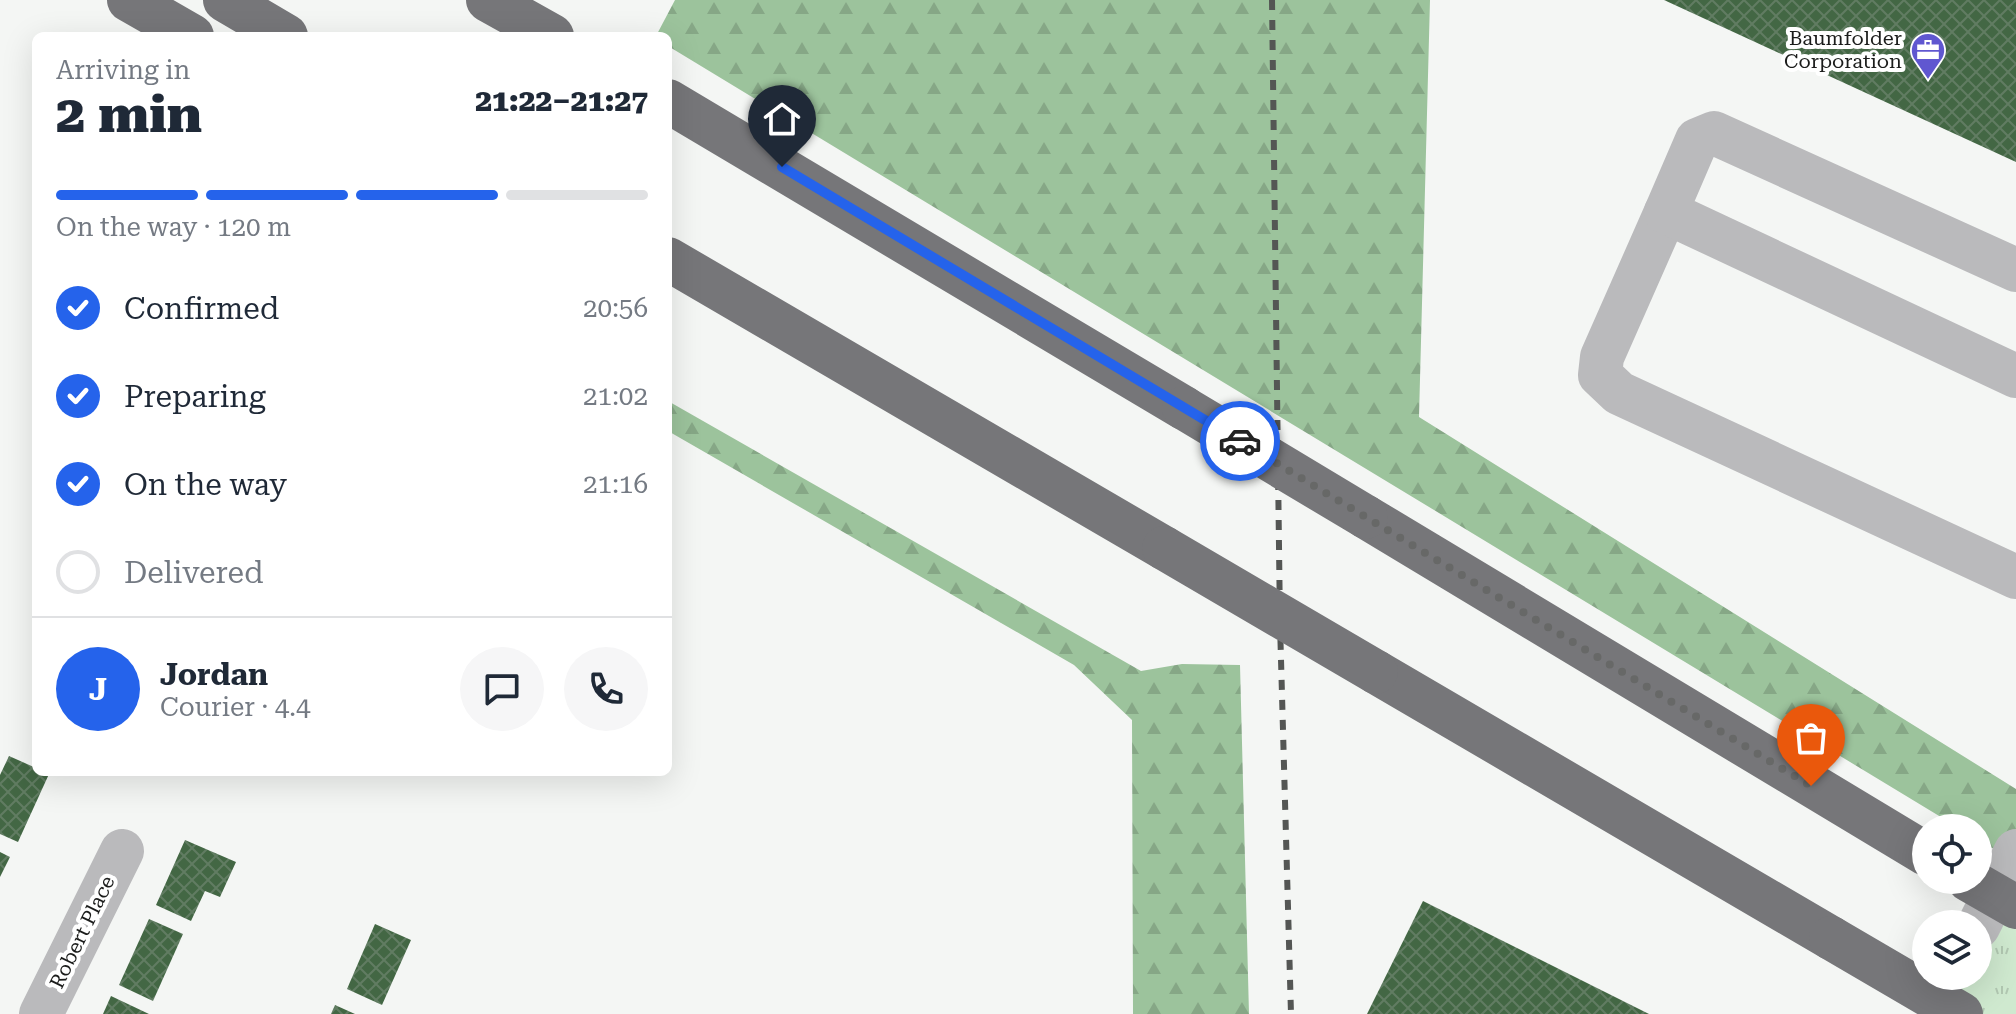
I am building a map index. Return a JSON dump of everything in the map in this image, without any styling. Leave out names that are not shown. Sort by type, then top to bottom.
[{"type":"highway","points":[[129,0],[185,32]]},
{"type":"highway","points":[[225,0],[279,32]]},
{"type":"highway","points":[[488,0],[545,32]]},
{"type":"highway","points":[[672,103],[1908,844]]},
{"type":"highway","points":[[672,261],[1961,1014]]},
{"type":"highway","points":[[1992,893],[2016,907]]},
{"type":"street","points":[[2016,270],[1714,133],[1697,140],[1602,357],[1600,375],[1619,393],[2016,577]]},
{"type":"street","points":[[1666,212],[2016,376]]},
{"type":"street","name":"Robert Place","points":[[41,1014],[122,851]]},
{"type":"street","points":[[1986,910],[2016,851]]},
{"type":"street","points":[[1935,1014],[1947,990]]},
{"type":"green space","points":[[675,0],[1430,0],[1419,417],[2016,789],[2016,851],[2011,860],[1992,848],[1992,814],[1936,814],[672,48],[672,32],[658,32]]},
{"type":"green space","points":[[672,403],[1141,671],[1182,664],[1240,665],[1249,1014],[1133,1014],[1132,720],[1074,665],[672,433]]},
{"type":"green space","points":[[2016,851],[2016,1014],[1935,1014],[1947,990],[1992,990],[1992,910],[1986,910]]},
{"type":"building","name":"Baumfolder Corporation","points":[[1664,0],[2016,0],[2016,162]]},
{"type":"building","points":[[9,756],[32,766],[32,776],[48,776],[18,842],[0,834],[0,775]]},
{"type":"building","points":[[185,840],[236,862],[220,897],[205,891],[191,921],[156,905]]},
{"type":"building","points":[[0,852],[10,857],[0,877]]},
{"type":"building","points":[[1423,901],[1649,1014],[1367,1014]]},
{"type":"building","points":[[149,919],[183,934],[153,1001],[119,985]]},
{"type":"building","points":[[375,924],[411,940],[382,1005],[347,989]]},
{"type":"building","points":[[111,996],[149,1014],[103,1014]]},
{"type":"building","points":[[335,1005],[355,1014],[331,1014]]},
{"type":"railway","points":[[1272,0],[1280,624],[1291,1014]]},
{"type":"way so far","points":[[1240,441],[1811,786]]},
{"type":"place","name":"Baumfolder Corporation","points":[[1928,81]]},
{"type":"route","points":[[782,167],[1240,441]]}]
